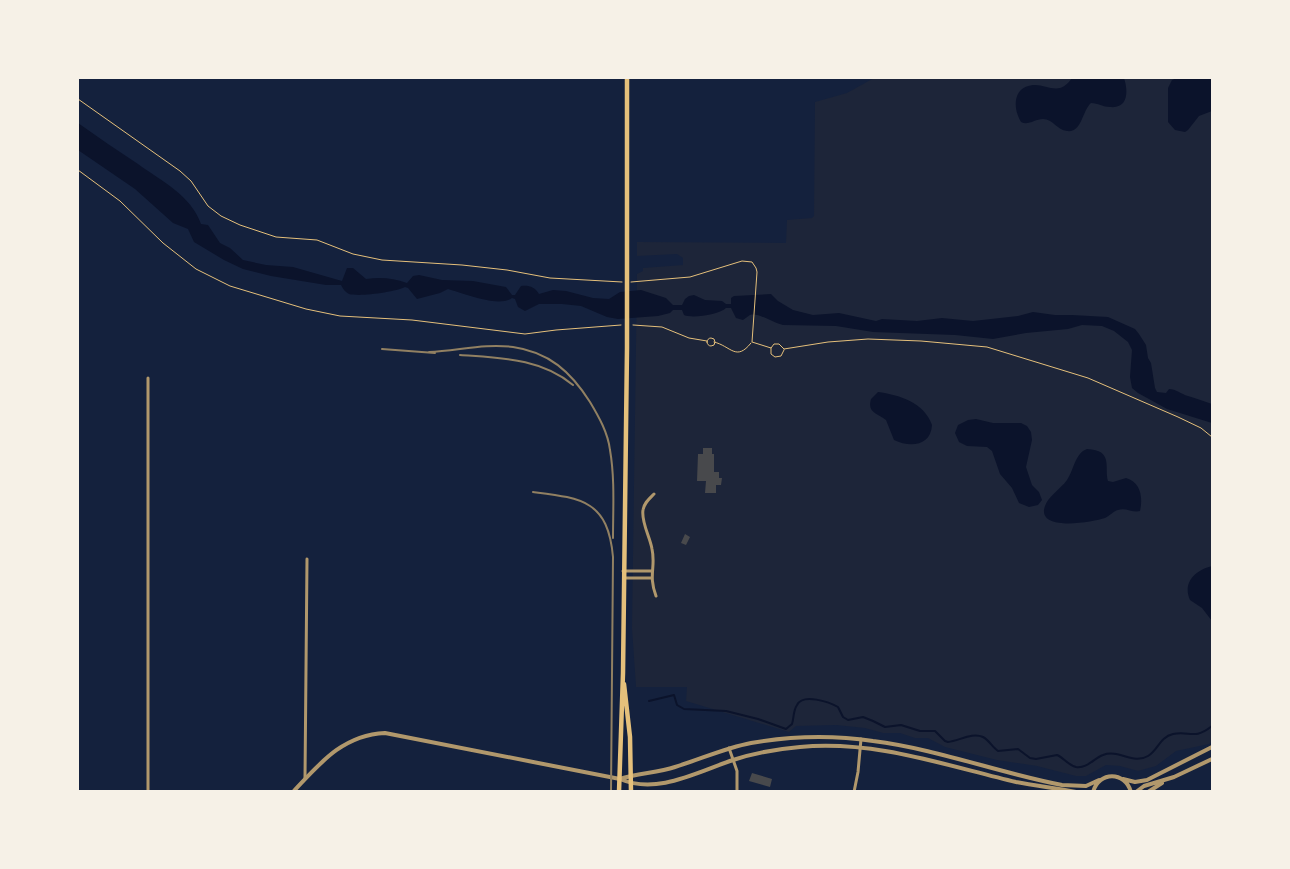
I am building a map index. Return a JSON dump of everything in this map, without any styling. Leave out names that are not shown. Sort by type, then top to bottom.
[{"type":"main road","points":[[619,792],[628,334],[627,78]]},
{"type":"main road","points":[[622,673],[630,737],[631,792]]},
{"type":"street","points":[[148,378],[148,792]]},
{"type":"street","points":[[654,494],[645,503],[643,512],[653,553],[651,578],[656,596]]},
{"type":"street","points":[[305,778],[308,558]]},
{"type":"street","points":[[623,571],[652,571]]},
{"type":"street","points":[[623,578],[651,578]]},
{"type":"street","points":[[293,792],[334,751],[345,744],[363,737],[385,734],[620,779],[631,784],[673,781],[762,752],[797,747],[828,746],[861,747],[913,756],[1018,782],[1076,792]]},
{"type":"street","points":[[620,779],[631,775],[667,769],[729,748],[758,742],[824,737],[861,739],[915,749],[1062,785],[1086,786],[1110,776],[1135,782],[1147,780],[1212,747]]},
{"type":"street","points":[[854,792],[858,779],[861,739]]},
{"type":"street","points":[[729,748],[734,760],[737,776],[737,792]]},
{"type":"street","points":[[1148,792],[1212,759]]},
{"type":"street","points":[[1123,779],[1128,784],[1131,792]]},
{"type":"street","points":[[1093,792],[1099,780]]},
{"type":"street","points":[[1136,792],[1144,786],[1168,780]]},
{"type":"path","points":[[78,99],[180,171],[190,181],[208,206],[221,216],[246,228],[276,237],[317,240],[344,251],[382,260],[462,265],[507,270],[550,278],[607,282],[639,282],[690,277],[749,261],[756,268],[752,342]]},
{"type":"path","points":[[78,170],[120,201],[163,243],[196,269],[230,286],[301,308],[340,316],[412,320],[525,334],[624,325]]},
{"type":"path","points":[[632,325],[662,327],[689,338],[707,341],[712,338],[714,342],[734,352],[743,351],[752,342]]},
{"type":"path","points":[[784,349],[828,342],[868,339],[931,342],[987,348],[1088,378],[1178,417],[1201,428],[1212,437]]},
{"type":"path","points":[[707,341],[710,346],[714,342]]},
{"type":"path","points":[[752,342],[770,348]]},
{"type":"path","points":[[770,348],[774,344],[778,344],[782,345],[784,349]]},
{"type":"path","points":[[770,348],[771,354],[777,358],[782,355],[784,349]]},
{"type":"shaded area","points":[[874,78],[1212,78],[1212,742],[1209,744],[1176,751],[1156,766],[1138,771],[1120,766],[1106,765],[1086,776],[1076,776],[1037,766],[997,760],[945,747],[928,738],[915,738],[900,733],[883,733],[865,728],[836,725],[796,726],[789,732],[686,701],[687,687],[636,687],[632,628],[637,274],[643,271],[643,268],[683,265],[683,258],[677,254],[637,256],[637,242],[786,243],[787,220],[812,218],[814,216],[815,102],[847,93]]},
{"type":"shaded area","points":[[1072,78],[1124,78],[1126,98],[1121,105],[1116,107],[1091,103],[1079,125],[1072,131],[1060,129],[1046,119],[1026,123],[1021,122],[1018,117],[1016,99],[1021,90],[1033,85],[1060,88],[1066,85]]},
{"type":"shaded area","points":[[1177,78],[1212,78],[1212,111],[1199,116],[1185,132],[1175,130],[1168,122],[1168,88],[1172,80]]},
{"type":"shaded area","points":[[78,123],[183,197],[201,224],[208,225],[220,243],[230,248],[243,260],[266,265],[293,267],[342,281],[347,268],[353,268],[366,279],[387,278],[407,283],[413,276],[419,275],[442,280],[473,281],[506,287],[512,295],[515,295],[521,286],[534,288],[539,294],[553,290],[566,291],[593,298],[609,299],[620,292],[641,290],[666,298],[673,305],[682,305],[685,299],[694,295],[705,300],[722,301],[726,304],[731,304],[731,298],[734,296],[771,294],[778,301],[793,310],[813,315],[839,313],[876,321],[882,319],[917,321],[942,318],[973,321],[1018,316],[1033,312],[1055,315],[1108,317],[1135,329],[1139,334],[1146,345],[1157,392],[1166,393],[1169,389],[1172,389],[1212,404],[1212,423],[1167,409],[1132,388],[1130,377],[1132,350],[1128,342],[1114,331],[1102,326],[1082,325],[1068,329],[1026,333],[993,339],[955,335],[873,332],[836,326],[783,325],[753,314],[743,320],[736,318],[731,308],[700,316],[688,316],[684,315],[682,310],[673,310],[670,313],[658,316],[618,319],[607,317],[581,306],[562,304],[539,304],[525,311],[518,307],[515,299],[512,298],[506,301],[490,301],[448,289],[417,299],[405,287],[377,294],[354,295],[346,292],[341,285],[326,285],[271,276],[243,269],[194,242],[188,229],[173,223],[135,189],[78,150]]},
{"type":"shaded area","points":[[878,392],[894,395],[917,405],[928,417],[932,425],[928,437],[924,441],[913,444],[900,443],[894,440],[886,420],[870,407],[871,399]]},
{"type":"shaded area","points":[[976,419],[993,423],[1021,423],[1027,426],[1031,432],[1032,440],[1026,467],[1032,485],[1039,492],[1042,500],[1038,505],[1029,507],[1019,503],[1012,488],[1000,474],[992,451],[987,447],[967,446],[959,442],[955,433],[958,425],[968,420]]},
{"type":"shaded area","points":[[1087,449],[1095,450],[1104,456],[1108,481],[1113,482],[1126,478],[1135,483],[1141,496],[1140,511],[1121,509],[1105,518],[1080,523],[1059,523],[1051,521],[1046,517],[1044,510],[1047,501],[1064,484],[1077,458]]},
{"type":"shaded area","points":[[1212,566],[1212,621],[1202,608],[1190,600],[1188,588],[1189,582],[1196,574]]},
{"type":"building","points":[[703,448],[712,448],[714,472],[719,472],[719,478],[722,478],[721,485],[716,485],[716,493],[705,493],[706,481],[697,481],[698,454],[703,454]]},
{"type":"building","points":[[685,534],[690,537],[686,545],[681,543]]},
{"type":"building","points":[[752,773],[772,779],[770,787],[749,781]]},
{"type":"waterway","points":[[649,701],[674,695],[677,705],[684,709],[726,711],[758,719],[786,729],[792,724],[795,710],[800,701],[810,699],[838,707],[843,717],[848,720],[863,717],[885,727],[901,725],[920,731],[935,731],[948,742],[970,736],[979,736],[985,738],[998,751],[1018,749],[1030,758],[1036,759],[1057,755],[1076,767],[1087,765],[1100,756],[1109,754],[1137,759],[1142,758],[1148,756],[1165,738],[1173,734],[1196,734],[1212,726]]},
{"type":"railway","points":[[429,352],[482,347],[513,347],[538,353],[558,365],[575,381],[600,419],[607,437],[613,472],[613,538]]},
{"type":"railway","points":[[382,349],[435,353]]},
{"type":"railway","points":[[460,355],[534,364],[561,376],[573,385]]},
{"type":"railway","points":[[533,492],[578,500],[589,505],[598,513],[605,524],[610,538],[613,557],[611,792]]}]
